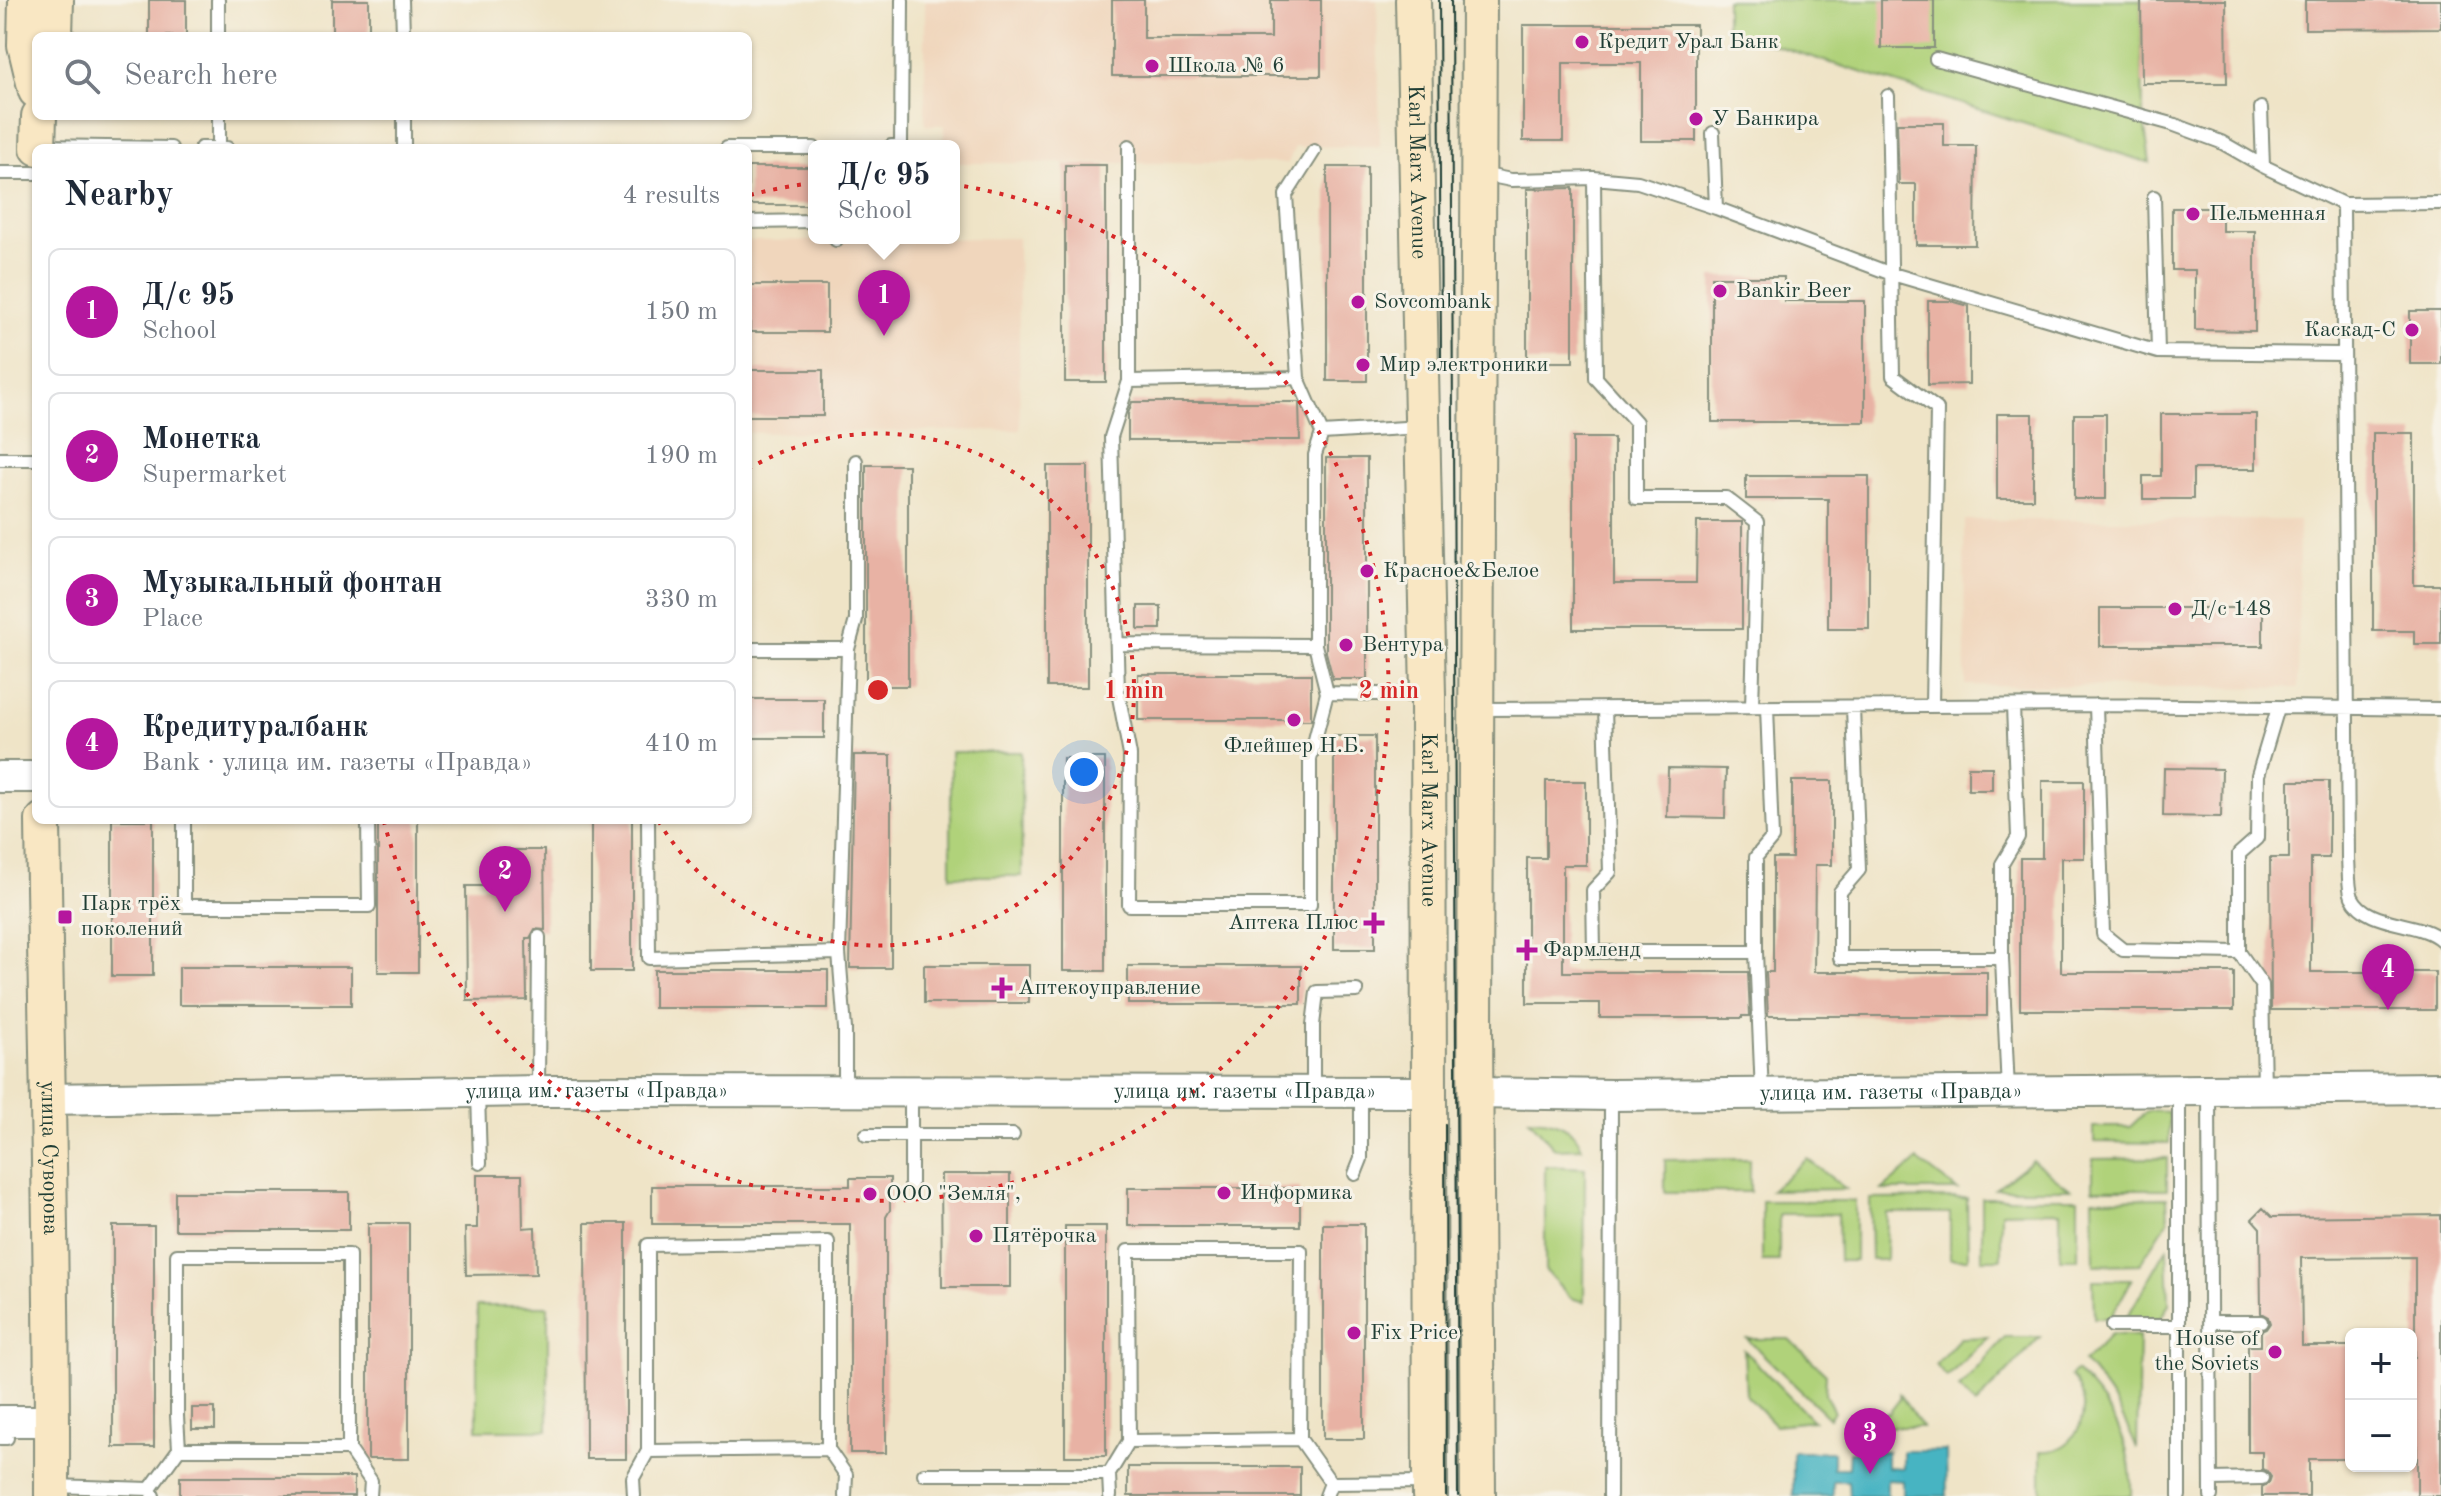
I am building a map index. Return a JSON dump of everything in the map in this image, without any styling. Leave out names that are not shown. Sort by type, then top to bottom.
[{"type":"main road","points":[[26,0],[25,45],[32,74]]},
{"type":"main road","points":[[55,32],[56,0]]},
{"type":"main road","name":"Karl Marx Avenue","points":[[1413,0],[1428,695],[1430,1489]]},
{"type":"main road","points":[[1478,1496],[1475,1093],[1479,0]]},
{"type":"main road","name":"улица Суворова","points":[[43,824],[50,1161],[52,1491]]},
{"type":"main road","name":"улица им. газеты «Правда»","points":[[1428,1092],[1475,1093]]},
{"type":"street","points":[[0,777],[32,777]]},
{"type":"street","name":"улица им. газеты «Правда»","points":[[1475,1093],[1611,1095],[2441,1088]]},
{"type":"street","name":"улица им. газеты «Правда»","points":[[47,1099],[538,1091],[1428,1092]]},
{"type":"street","points":[[2,1432],[50,1421]]},
{"type":"lane","points":[[218,0],[218,32]]},
{"type":"lane","points":[[402,0],[403,32]]},
{"type":"lane","points":[[901,140],[902,0]]},
{"type":"lane","points":[[1936,59],[2172,124],[2221,142],[2343,204],[2441,203]]},
{"type":"lane","points":[[1888,96],[1893,376],[1937,409],[1932,706]]},
{"type":"lane","points":[[2261,108],[2263,166]]},
{"type":"lane","points":[[219,120],[219,144]]},
{"type":"lane","points":[[404,120],[404,144]]},
{"type":"lane","points":[[1713,133],[1716,208]]},
{"type":"lane","points":[[1129,146],[1129,381],[1111,437],[1118,692],[1130,755],[1129,905],[1310,905],[1310,759],[1327,693],[1315,645],[1315,455],[1322,433],[1298,378],[1286,195],[1314,151]]},
{"type":"lane","points":[[752,148],[808,148]]},
{"type":"lane","points":[[0,173],[32,150]]},
{"type":"lane","points":[[1477,173],[1511,180],[1594,178],[1638,182],[1889,273],[2158,352],[2344,354]]},
{"type":"lane","points":[[1594,178],[1596,378],[1636,422],[1636,498],[1726,498],[1757,522],[1752,707]]},
{"type":"lane","points":[[2154,197],[2158,352]]},
{"type":"lane","points":[[2343,204],[2348,859],[2352,897],[2365,910],[2390,922],[2434,934],[2441,940]]},
{"type":"lane","points":[[752,222],[808,221]]},
{"type":"lane","points":[[1129,381],[1298,378]]},
{"type":"lane","points":[[1322,433],[1424,427]]},
{"type":"lane","points":[[0,459],[32,459]]},
{"type":"lane","points":[[845,1091],[845,1029],[839,953],[848,649],[856,620],[856,461]]},
{"type":"lane","points":[[1117,644],[1315,645]]},
{"type":"lane","points":[[752,649],[848,649]]},
{"type":"lane","points":[[1327,693],[1428,695]]},
{"type":"lane","points":[[1477,709],[2096,705],[2441,709]]},
{"type":"lane","points":[[2096,705],[2103,934],[2123,950],[2239,952]]},
{"type":"lane","points":[[2008,1091],[2002,958],[2002,864],[2018,837],[2013,706]]},
{"type":"lane","points":[[1762,1094],[1756,952],[1756,857],[1772,838],[1767,707]]},
{"type":"lane","points":[[1853,707],[1859,870],[1840,892],[1840,958],[2002,958]]},
{"type":"lane","points":[[1605,708],[1610,872],[1593,890],[1594,952],[1756,952]]},
{"type":"lane","points":[[2264,1089],[2262,985],[2239,952],[2239,854],[2257,838],[2258,775],[2278,708]]},
{"type":"lane","points":[[184,824],[184,906],[369,906],[368,824]]},
{"type":"lane","points":[[648,824],[649,958],[839,953]]},
{"type":"lane","points":[[538,1091],[539,937]]},
{"type":"lane","points":[[1313,1094],[1313,1025],[1317,992],[1357,991]]},
{"type":"lane","points":[[2194,1090],[2210,1322],[2211,1496]]},
{"type":"lane","points":[[2179,1496],[2178,1326],[2194,1090]]},
{"type":"lane","points":[[478,1093],[480,1163]]},
{"type":"lane","points":[[911,1093],[911,1184]]},
{"type":"lane","points":[[1355,1174],[1361,1159],[1361,1093]]},
{"type":"lane","points":[[1610,1496],[1611,1095]]},
{"type":"lane","points":[[866,1135],[1013,1135]]},
{"type":"lane","points":[[634,1496],[633,1478],[648,1451],[648,1245],[828,1242],[828,1449],[846,1475],[845,1496]]},
{"type":"lane","points":[[1110,1496],[1109,1474],[1129,1441],[1128,1251],[1301,1251],[1300,1439],[1331,1483]]},
{"type":"lane","points":[[52,1491],[152,1492],[179,1449],[177,1255],[349,1255],[349,1449],[371,1481],[370,1496]]},
{"type":"lane","points":[[2210,1322],[2261,1322]]},
{"type":"lane","points":[[2112,1326],[2178,1326]]},
{"type":"lane","points":[[1129,1441],[1300,1439]]},
{"type":"lane","points":[[179,1449],[349,1449]]},
{"type":"lane","points":[[648,1451],[828,1449]]},
{"type":"lane","points":[[924,1474],[1109,1474]]},
{"type":"lane","points":[[2211,1479],[2262,1478]]},
{"type":"lane","points":[[1331,1483],[1430,1489]]},
{"type":"lane","points":[[1326,1496],[1331,1483]]},
{"type":"shaded area","name":"Школа № 6","points":[[925,0],[1377,0],[1380,146],[1295,147],[1288,163],[960,163],[960,140],[944,140],[944,125],[925,125]]},
{"type":"shaded area","points":[[1018,238],[1020,430],[752,433],[752,241],[960,244],[960,239]]},
{"type":"shaded area","points":[[1964,520],[2299,520],[2298,688],[1965,685]]},
{"type":"green space","points":[[1726,0],[2141,0],[2143,115],[2150,163],[1726,30]]},
{"type":"green space","points":[[951,752],[1021,752],[1022,876],[951,876]]},
{"type":"green space","points":[[2147,1111],[2169,1112],[2169,1143],[2094,1142],[2094,1127],[2130,1127]]},
{"type":"green space","points":[[1529,1119],[1561,1125],[1574,1134],[1582,1148],[1555,1149]]},
{"type":"green space","points":[[2167,1158],[2167,1189],[2093,1189],[2093,1159]]},
{"type":"green space","points":[[1750,1159],[1750,1192],[1665,1192],[1665,1160]]},
{"type":"green space","points":[[1807,1159],[1846,1189],[1771,1190]]},
{"type":"green space","points":[[1918,1160],[1957,1190],[1882,1190]]},
{"type":"green space","points":[[2032,1160],[2070,1189],[1995,1189]]},
{"type":"green space","points":[[1545,1166],[1585,1168],[1584,1302],[1571,1298],[1545,1270]]},
{"type":"green space","points":[[1967,1198],[1968,1259],[1950,1259],[1950,1213],[1887,1213],[1886,1260],[1871,1260],[1870,1199]]},
{"type":"green space","points":[[1982,1198],[2078,1198],[2078,1259],[2060,1259],[2060,1211],[2001,1212],[2001,1259],[1982,1259]]},
{"type":"green space","points":[[2167,1198],[2168,1220],[2140,1264],[2094,1265],[2093,1199]]},
{"type":"green space","points":[[1762,1201],[1855,1201],[1855,1261],[1839,1261],[1838,1214],[1779,1214],[1779,1261],[1762,1261]]},
{"type":"green space","points":[[2167,1248],[2169,1304],[2160,1319],[2126,1319]]},
{"type":"green space","points":[[2093,1280],[2132,1280],[2110,1318],[2094,1318]]},
{"type":"green space","points":[[477,1306],[548,1306],[548,1430],[477,1430]]},
{"type":"green space","points":[[2111,1334],[2139,1336],[2137,1449],[2115,1403],[2084,1362]]},
{"type":"green space","points":[[1988,1337],[1947,1377],[1935,1365],[1960,1338]]},
{"type":"green space","points":[[2005,1337],[2040,1337],[1976,1405],[1959,1388]]},
{"type":"green space","points":[[1747,1339],[1789,1339],[1826,1374],[1825,1394],[1834,1412],[1829,1418]]},
{"type":"green space","points":[[1744,1350],[1813,1421],[1775,1425],[1746,1395]]},
{"type":"green space","points":[[2076,1371],[2100,1399],[2118,1428],[2128,1459],[2131,1496],[2041,1495],[2041,1451],[2055,1450],[2066,1444],[2080,1424],[2082,1399],[2070,1376]]},
{"type":"green space","points":[[1899,1394],[1922,1427],[1874,1427],[1874,1416],[1889,1413],[1899,1400]]},
{"type":"water","points":[[1887,1451],[1887,1467],[1903,1468],[1903,1451],[1946,1451],[1947,1496],[1903,1496],[1903,1481],[1887,1480],[1887,1496],[1849,1496],[1848,1481],[1833,1481],[1833,1496],[1793,1496],[1793,1452],[1833,1452],[1833,1468],[1848,1468],[1849,1452]]},
{"type":"building","points":[[149,0],[186,0],[186,32],[149,32]]},
{"type":"building","points":[[332,0],[369,0],[369,32],[332,32]]},
{"type":"building","points":[[1112,0],[1144,0],[1144,38],[1271,38],[1271,0],[1321,0],[1321,76],[1112,76]]},
{"type":"building","points":[[1881,0],[1934,0],[1934,48],[1881,48]]},
{"type":"building","points":[[2141,0],[2226,0],[2227,83],[2142,83]]},
{"type":"building","points":[[2305,0],[2441,0],[2441,28],[2305,29]]},
{"type":"building","points":[[1523,25],[1696,25],[1696,141],[1641,141],[1641,63],[1563,63],[1563,141],[1523,141]]},
{"type":"building","points":[[1897,123],[1944,123],[1944,146],[1976,146],[1975,245],[1916,245],[1916,184],[1899,184]]},
{"type":"building","points":[[1065,165],[1106,165],[1106,382],[1065,382]]},
{"type":"building","points":[[752,167],[808,167],[808,205],[752,205]]},
{"type":"building","points":[[1327,167],[1367,167],[1367,381],[1327,381]]},
{"type":"building","points":[[1573,188],[1573,362],[1527,362],[1527,189]]},
{"type":"building","points":[[2172,208],[2222,208],[2222,231],[2255,231],[2255,331],[2195,330],[2195,270],[2172,270]]},
{"type":"building","points":[[1712,277],[1784,277],[1784,301],[1865,301],[1865,422],[1712,422]]},
{"type":"building","points":[[752,285],[827,285],[827,332],[752,332]]},
{"type":"building","points":[[1928,301],[1951,301],[1969,306],[1969,384],[1928,385]]},
{"type":"building","points":[[2410,311],[2441,311],[2441,364],[2410,364]]},
{"type":"building","points":[[752,370],[823,370],[823,416],[752,416]]},
{"type":"building","points":[[1132,402],[1299,402],[1300,440],[1128,440],[1128,414]]},
{"type":"building","points":[[1997,414],[2033,414],[2033,499],[1997,499]]},
{"type":"building","points":[[2074,414],[2106,414],[2106,499],[2074,499]]},
{"type":"building","points":[[2161,414],[2256,414],[2256,469],[2193,469],[2193,499],[2143,499],[2143,476],[2161,476]]},
{"type":"building","points":[[2373,433],[2414,433],[2414,585],[2441,585],[2441,644],[2414,644],[2414,631],[2373,631]]},
{"type":"building","points":[[1573,438],[1614,438],[1614,583],[1696,583],[1697,522],[1742,522],[1742,629],[1573,629]]},
{"type":"building","points":[[1326,458],[1367,458],[1367,679],[1333,679],[1326,652]]},
{"type":"building","points":[[866,465],[908,465],[908,686],[866,686]]},
{"type":"building","points":[[1047,466],[1088,466],[1088,687],[1047,687]]},
{"type":"building","points":[[1746,476],[1869,476],[1869,629],[1828,629],[1828,499],[1746,499]]},
{"type":"building","points":[[1138,606],[1161,606],[1161,629],[1138,629]]},
{"type":"building","points":[[2100,608],[2263,608],[2263,646],[2100,646]]},
{"type":"building","points":[[1138,674],[1311,674],[1311,720],[1138,720]]},
{"type":"building","points":[[752,699],[824,699],[824,738],[752,738]]},
{"type":"building","points":[[1334,736],[1375,736],[1375,949],[1334,949]]},
{"type":"building","points":[[854,755],[891,755],[891,968],[850,968]]},
{"type":"building","points":[[1063,758],[1105,758],[1105,971],[1063,971]]},
{"type":"building","points":[[1968,767],[1992,767],[1992,790],[1968,790]]},
{"type":"building","points":[[1668,768],[1726,769],[1725,818],[1667,817]]},
{"type":"building","points":[[2164,768],[2222,769],[2221,817],[2163,816]]},
{"type":"building","points":[[1546,781],[1586,781],[1586,865],[1563,865],[1563,972],[1748,972],[1750,1016],[1600,1018],[1600,1003],[1527,1003],[1527,858],[1546,858]]},
{"type":"building","points":[[1792,781],[1832,781],[1832,865],[1815,865],[1814,972],[1987,972],[1987,1016],[1768,1016],[1766,972],[1773,972],[1773,858],[1792,858]]},
{"type":"building","points":[[2042,781],[2084,781],[2084,858],[2061,858],[2061,972],[2234,972],[2234,1010],[2020,1010],[2020,858],[2042,858]]},
{"type":"building","points":[[2289,781],[2329,781],[2329,858],[2311,858],[2311,972],[2435,972],[2435,1010],[2271,1010],[2270,858],[2289,858]]},
{"type":"building","points":[[112,824],[153,824],[153,976],[112,976]]},
{"type":"building","points":[[378,824],[418,824],[418,972],[378,972]]},
{"type":"building","points":[[591,824],[632,824],[632,971],[591,971]]},
{"type":"building","points":[[493,850],[544,850],[545,930],[535,929],[530,938],[526,938],[527,1000],[467,1001],[466,886],[493,886]]},
{"type":"building","points":[[924,965],[1029,965],[1029,1003],[924,1003]]},
{"type":"building","points":[[1128,966],[1301,966],[1301,1004],[1128,1004]]},
{"type":"building","points":[[179,967],[351,967],[351,1005],[179,1005]]},
{"type":"building","points":[[654,970],[828,970],[828,1008],[654,1008]]},
{"type":"building","name":"Пятёрочка","points":[[941,1174],[1010,1174],[1010,1287],[942,1287]]},
{"type":"building","points":[[477,1175],[522,1175],[523,1228],[535,1227],[536,1274],[466,1275],[465,1228],[477,1228]]},
{"type":"building","points":[[850,1178],[890,1178],[890,1210],[886,1217],[886,1453],[850,1453],[850,1224],[652,1224],[652,1186],[850,1186]]},
{"type":"building","points":[[1128,1188],[1300,1188],[1300,1226],[1128,1226]]},
{"type":"building","points":[[175,1192],[349,1192],[349,1230],[175,1230]]},
{"type":"building","name":"House of the Soviets","points":[[2263,1208],[2272,1217],[2441,1215],[2441,1496],[2417,1496],[2415,1257],[2301,1258],[2302,1346],[2345,1346],[2345,1459],[2309,1459],[2309,1496],[2262,1496],[2262,1487],[2269,1483],[2271,1477],[2262,1469],[2262,1452],[2248,1452],[2248,1346],[2261,1346],[2261,1331],[2270,1323],[2268,1317],[2261,1313],[2260,1228],[2252,1219]]},
{"type":"building","points":[[368,1223],[409,1223],[409,1459],[368,1459]]},
{"type":"building","points":[[585,1223],[626,1223],[626,1459],[586,1459]]},
{"type":"building","points":[[1323,1224],[1364,1224],[1364,1439],[1323,1439]]},
{"type":"building","points":[[113,1226],[154,1226],[154,1447],[113,1447]]},
{"type":"building","points":[[1065,1226],[1106,1226],[1106,1456],[1065,1456]]},
{"type":"building","points":[[192,1408],[215,1408],[215,1429],[192,1429]]},
{"type":"building","points":[[1128,1467],[1300,1467],[1300,1496],[1128,1496]]},
{"type":"building","points":[[180,1477],[354,1477],[354,1496],[180,1496]]},
{"type":"tram line","points":[[1439,0],[1441,360]]},
{"type":"tram line","points":[[1451,0],[1458,1496]]},
{"type":"tram line","points":[[1445,1124],[1446,1496]]},
{"type":"place","name":"Кредит Урал Банк","points":[[1582,42]]},
{"type":"place","name":"Школа № 6","points":[[1152,66]]},
{"type":"place","name":"У Банкира","points":[[1696,119]]},
{"type":"place","name":"Пельменная","points":[[2193,214]]},
{"type":"place","name":"Bankir Beer","points":[[1720,291]]},
{"type":"place","name":"Sovcombank","points":[[1358,302]]},
{"type":"place","name":"Каскад-С","points":[[2412,330]]},
{"type":"place","name":"Д/с 95","points":[[884,336]]},
{"type":"place","name":"Мир электроники","points":[[1363,365]]},
{"type":"place","name":"Красное&Белое","points":[[1367,571]]},
{"type":"place","name":"Д/с 148","points":[[2175,609]]},
{"type":"place","name":"Вентура","points":[[1346,645]]},
{"type":"place","name":"Флейшер Н.Б.","points":[[1294,720]]},
{"type":"place","name":"Монетка","points":[[505,912]]},
{"type":"place","name":"Парк трёх поколений","points":[[65,917]]},
{"type":"place","name":"Аптека Плюс","points":[[1374,923]]},
{"type":"place","name":"Фармленд","points":[[1527,950]]},
{"type":"place","name":"Аптекоуправление","points":[[1002,988]]},
{"type":"place","name":"Кредитуралбанк","points":[[2388,1010]]},
{"type":"place","name":"Информика","points":[[1224,1193]]},
{"type":"place","name":"ООО \"Земля\",","points":[[870,1194]]},
{"type":"place","name":"Пятёрочка","points":[[976,1236]]},
{"type":"place","name":"Fix Price","points":[[1354,1333]]},
{"type":"place","name":"House of the Soviets","points":[[2275,1352]]},
{"type":"place","name":"Музыкальный фонтан","points":[[1870,1474]]}]
